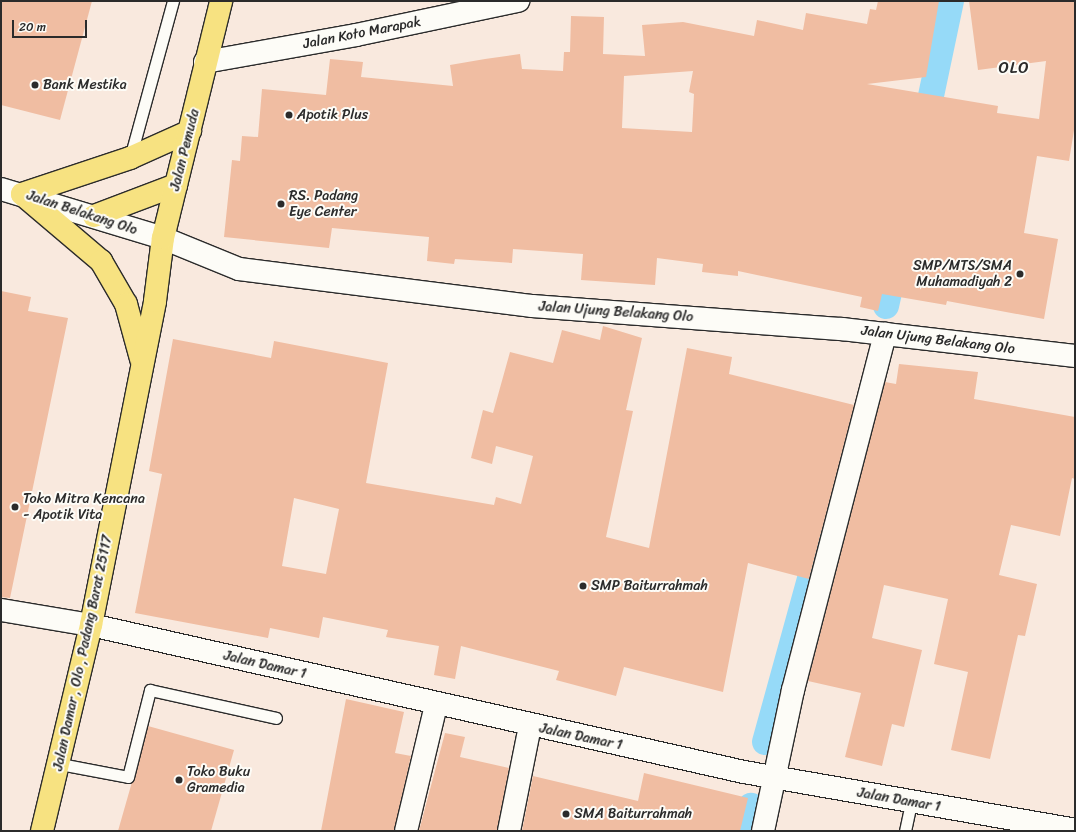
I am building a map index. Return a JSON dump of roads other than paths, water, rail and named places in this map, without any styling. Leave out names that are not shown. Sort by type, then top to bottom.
[{"type":"main road","name":"Jalan Pemuda","points":[[162,238],[190,131],[205,62],[221,1]]},
{"type":"main road","points":[[22,194],[130,158],[190,131]]},
{"type":"main road","points":[[94,216],[176,185]]},
{"type":"main road","points":[[22,194],[101,261],[126,304],[142,361]]},
{"type":"main road","name":"Jalan Damar , Olo , Padang Barat 25117","points":[[42,831],[60,764],[91,625],[155,301],[162,238]]},
{"type":"street","name":"Jalan Koto Marapak","points":[[205,62],[356,36],[518,1]]},
{"type":"street","name":"Jalan Belakang Olo","points":[[1,189],[22,194],[162,238]]},
{"type":"street","name":"Jalan Ujung Belakang Olo","points":[[162,238],[239,269],[533,306],[842,329],[1075,356]]},
{"type":"street","points":[[763,831],[773,778],[793,690],[883,334]]},
{"type":"street","name":"Jalan Damar 1","points":[[1,610],[91,625],[436,705],[773,778],[1075,830]]},
{"type":"street","points":[[406,831],[436,705]]},
{"type":"street","points":[[509,831],[530,726]]},
{"type":"lane","points":[[130,158],[173,1]]},
{"type":"lane","points":[[60,764],[128,776],[150,690],[276,718]]},
{"type":"lane","points":[[905,831],[911,802]]},
{"type":"waterway","points":[[924,129],[951,1]]},
{"type":"waterway","points":[[886,306],[896,261]]},
{"type":"waterway","points":[[765,742],[820,543]]},
{"type":"waterway","points":[[745,831],[751,806]]},
{"type":"place","name":"Bank Mestika","points":[[35,85]]},
{"type":"place","name":"Apotik Plus","points":[[289,115]]},
{"type":"place","name":"RS. Padang Eye Center","points":[[281,204]]},
{"type":"place","name":"SMP/MTS/SMA Muhamadiyah 2","points":[[1020,274]]},
{"type":"place","name":"Toko Mitra Kencana - Apotik Vita","points":[[15,507]]},
{"type":"place","name":"SMP Baiturrahmah","points":[[583,586]]},
{"type":"place","name":"Toko Buku Gramedia","points":[[179,780]]},
{"type":"place","name":"SMA Baiturrahmah","points":[[566,814]]},
{"type":"district","name":"OLO","points":[[1014,68]]}]
